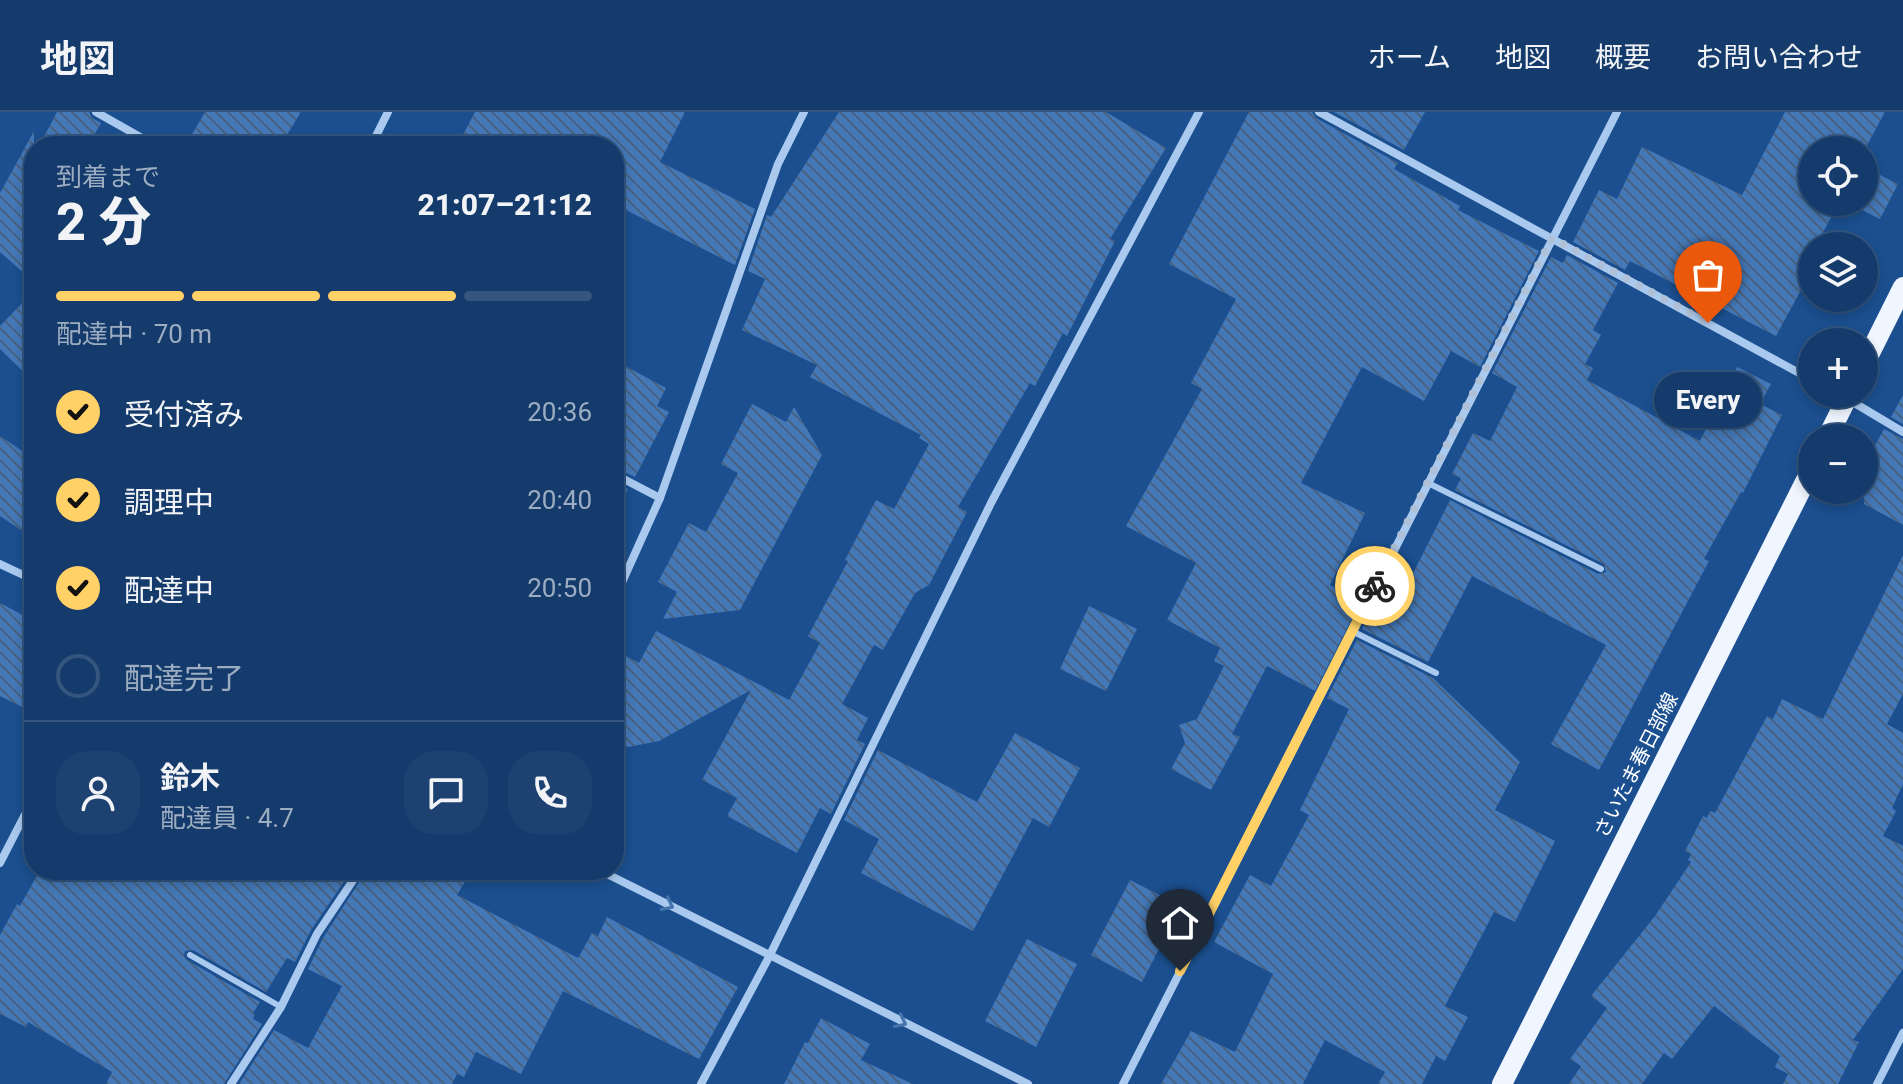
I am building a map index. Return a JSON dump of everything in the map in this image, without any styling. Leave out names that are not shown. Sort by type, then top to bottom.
[{"type":"main road","points":[[1878,337],[1903,287]]},
{"type":"main road","name":"さいたま春日部線","points":[[1502,1084],[1798,496]]},
{"type":"street","points":[[96,112],[138,136]]},
{"type":"street","points":[[376,136],[388,112]]},
{"type":"street","points":[[624,578],[660,498],[778,164],[804,112]]},
{"type":"street","points":[[701,1084],[769,957],[991,503],[1199,112]]},
{"type":"street","points":[[1319,112],[1798,372]]},
{"type":"street","points":[[1123,1084],[1617,112]]},
{"type":"street","points":[[1864,408],[1903,432]]},
{"type":"street","points":[[624,479],[660,498]]},
{"type":"street","points":[[0,564],[24,575]]},
{"type":"street","points":[[0,863],[24,816]]},
{"type":"street","points":[[231,1084],[281,1007],[317,934],[353,880]]},
{"type":"street","points":[[619,880],[1028,1084]]},
{"type":"street","points":[[1877,1084],[1903,1033]]},
{"type":"lane","points":[[1428,483],[1601,569]]},
{"type":"lane","points":[[1352,631],[1436,673]]},
{"type":"lane","points":[[190,955],[281,1007]]},
{"type":"building","points":[[57,112],[89,112],[101,123],[94,136],[44,136]]},
{"type":"building","points":[[205,112],[301,112],[286,136],[191,136]]},
{"type":"building","points":[[475,112],[685,112],[660,162],[755,209],[735,265],[624,209],[624,136],[462,136]]},
{"type":"building","points":[[839,112],[1106,112],[1166,148],[1110,239],[1115,241],[1067,336],[1063,333],[1035,386],[1030,383],[958,507],[967,512],[929,585],[915,593],[883,650],[874,645],[842,704],[868,718],[857,740],[865,744],[831,814],[820,808],[797,853],[727,816],[737,798],[702,780],[751,690],[659,741],[628,747],[624,745],[624,655],[639,663],[656,631],[789,700],[820,643],[808,636],[876,500],[894,509],[929,444],[919,438],[921,435],[810,377],[817,365],[742,330],[765,279],[748,271],[767,215],[771,217]]},
{"type":"building","points":[[1249,112],[1312,112],[1316,118],[1398,163],[1394,169],[1460,206],[1458,210],[1539,251],[1480,367],[1451,351],[1424,401],[1362,367],[1301,483],[1365,513],[1330,585],[1361,601],[1315,691],[1267,666],[1232,734],[1240,737],[1211,790],[1171,769],[1185,743],[1179,725],[1197,719],[1224,666],[1214,661],[1220,648],[1167,620],[1196,563],[1126,526],[1202,389],[1191,383],[1236,299],[1169,264]]},
{"type":"building","points":[[1334,112],[1425,112],[1404,150]]},
{"type":"building","points":[[1785,112],[1885,112],[1872,136],[1798,136],[1798,216],[1832,216],[1823,232],[1798,232],[1798,296],[1776,336],[1630,261],[1625,270],[1573,242],[1599,190],[1617,199],[1642,147],[1742,195]]},
{"type":"building","points":[[24,149],[24,273],[0,252],[0,193]]},
{"type":"building","points":[[1878,174],[1898,184],[1880,219],[1874,216],[1878,216]]},
{"type":"building","points":[[1567,255],[1618,283],[1593,330],[1601,335],[1585,364],[1593,368],[1587,380],[1700,441],[1737,367],[1771,384],[1760,404],[1782,415],[1743,493],[1704,559],[1709,561],[1599,770],[1551,744],[1606,645],[1472,576],[1428,662],[1362,629],[1373,608],[1391,617],[1450,500],[1598,574],[1606,572],[1604,564],[1455,490],[1461,478],[1452,474],[1473,433],[1490,441],[1517,387],[1492,373],[1551,257],[1563,263]]},
{"type":"building","points":[[24,301],[24,372],[0,349],[0,326]]},
{"type":"building","points":[[624,365],[666,388],[657,406],[669,412],[635,477],[624,472]]},
{"type":"building","points":[[1903,395],[1903,424],[1891,417]]},
{"type":"building","points":[[752,404],[786,422],[794,407],[822,455],[740,610],[663,619],[677,592],[658,582],[689,523],[706,532],[738,473],[721,464]]},
{"type":"building","points":[[1884,429],[1903,439],[1903,525],[1864,504],[1878,504],[1878,440]]},
{"type":"building","points":[[0,436],[24,452],[24,526],[21,530],[0,516]]},
{"type":"building","points":[[1903,555],[1903,694],[1887,724],[1903,733],[1903,784],[1892,808],[1896,811],[1883,836],[1903,846],[1903,969],[1853,1040],[1859,1042],[1838,1084],[1783,1084],[1788,1074],[1775,1067],[1780,1056],[1714,1006],[1672,1059],[1664,1053],[1642,1084],[1569,1084],[1581,1066],[1570,1059],[1607,1008],[1591,996],[1655,916],[1691,862],[1688,860],[1691,854],[1685,851],[1703,816],[1707,818],[1710,811],[1715,813],[1767,716],[1773,719],[1782,699],[1823,719]]},
{"type":"building","points":[[0,603],[24,616],[24,708],[0,696]]},
{"type":"building","points":[[1089,606],[1137,629],[1106,691],[1060,669]]},
{"type":"building","points":[[1357,640],[1433,678],[1520,762],[1495,810],[1555,841],[1515,922],[1494,912],[1445,1006],[1468,1017],[1445,1061],[1436,1056],[1422,1084],[1378,1084],[1385,1072],[1325,1040],[1303,1084],[1161,1084],[1191,1031],[1235,1052],[1273,974],[1214,942],[1250,875],[1271,886],[1309,815],[1300,810],[1349,709],[1327,698]]},
{"type":"building","points":[[1015,733],[1080,768],[1049,827],[1033,818],[973,931],[861,873],[879,839],[844,820],[878,750],[977,802]]},
{"type":"building","points":[[34,880],[345,880],[311,930],[295,962],[287,958],[266,992],[193,950],[185,951],[187,960],[260,1002],[253,1019],[262,1024],[224,1084],[106,1084],[112,1072],[28,1022],[26,1027],[0,1014],[0,935],[17,904],[20,906]]},
{"type":"building","points":[[361,880],[466,880],[457,895],[578,958],[592,933],[598,936],[607,917],[738,987],[699,1059],[563,991],[521,1074],[476,1052],[464,1077],[457,1074],[452,1084],[239,1084],[274,1030],[308,1048],[342,986],[308,969],[323,938]]},
{"type":"building","points":[[1130,880],[1181,906],[1142,982],[1091,955]]},
{"type":"building","points":[[1027,939],[1077,964],[1036,1047],[985,1021]]},
{"type":"building","points":[[821,1018],[870,1044],[861,1060],[913,1084],[784,1084]]},
{"type":"way so far","points":[[1375,586],[1552,238],[1708,323]]},
{"type":"place","name":"Every","points":[[1708,323]]},
{"type":"route","points":[[1180,971],[1375,586]]}]
